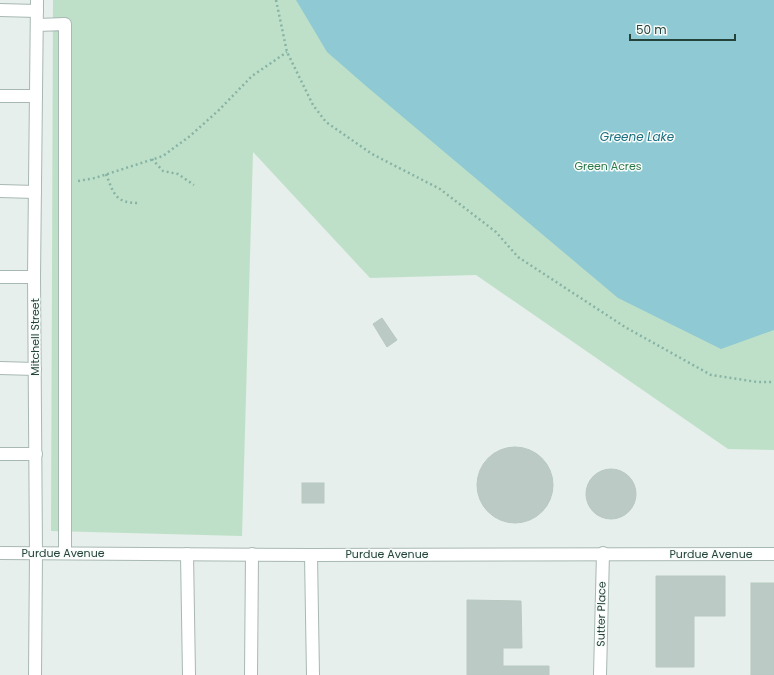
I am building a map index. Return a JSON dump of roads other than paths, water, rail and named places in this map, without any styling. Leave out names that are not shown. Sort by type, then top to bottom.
[{"type":"street","points":[[0,10],[37,5]]},
{"type":"street","name":"Mitchell Street","points":[[34,675],[36,454],[34,277],[37,5]]},
{"type":"street","points":[[37,25],[65,24],[65,554]]},
{"type":"street","points":[[0,96],[36,96]]},
{"type":"street","points":[[0,191],[35,192]]},
{"type":"street","points":[[0,276],[34,277]]},
{"type":"street","points":[[0,368],[35,369]]},
{"type":"street","points":[[0,454],[36,454]]},
{"type":"street","name":"Purdue Avenue","points":[[0,553],[311,555],[774,554]]},
{"type":"street","points":[[187,554],[189,675]]},
{"type":"street","points":[[251,675],[252,554]]},
{"type":"street","name":"Sutter Place","points":[[600,675],[603,554]]},
{"type":"street","points":[[311,555],[313,675]]},
{"type":"water","name":"Greene Lake","points":[[296,0],[774,0],[774,330],[721,349],[618,298],[327,52]]},
{"type":"park label","name":"Green Acres","points":[[608,166]]}]
